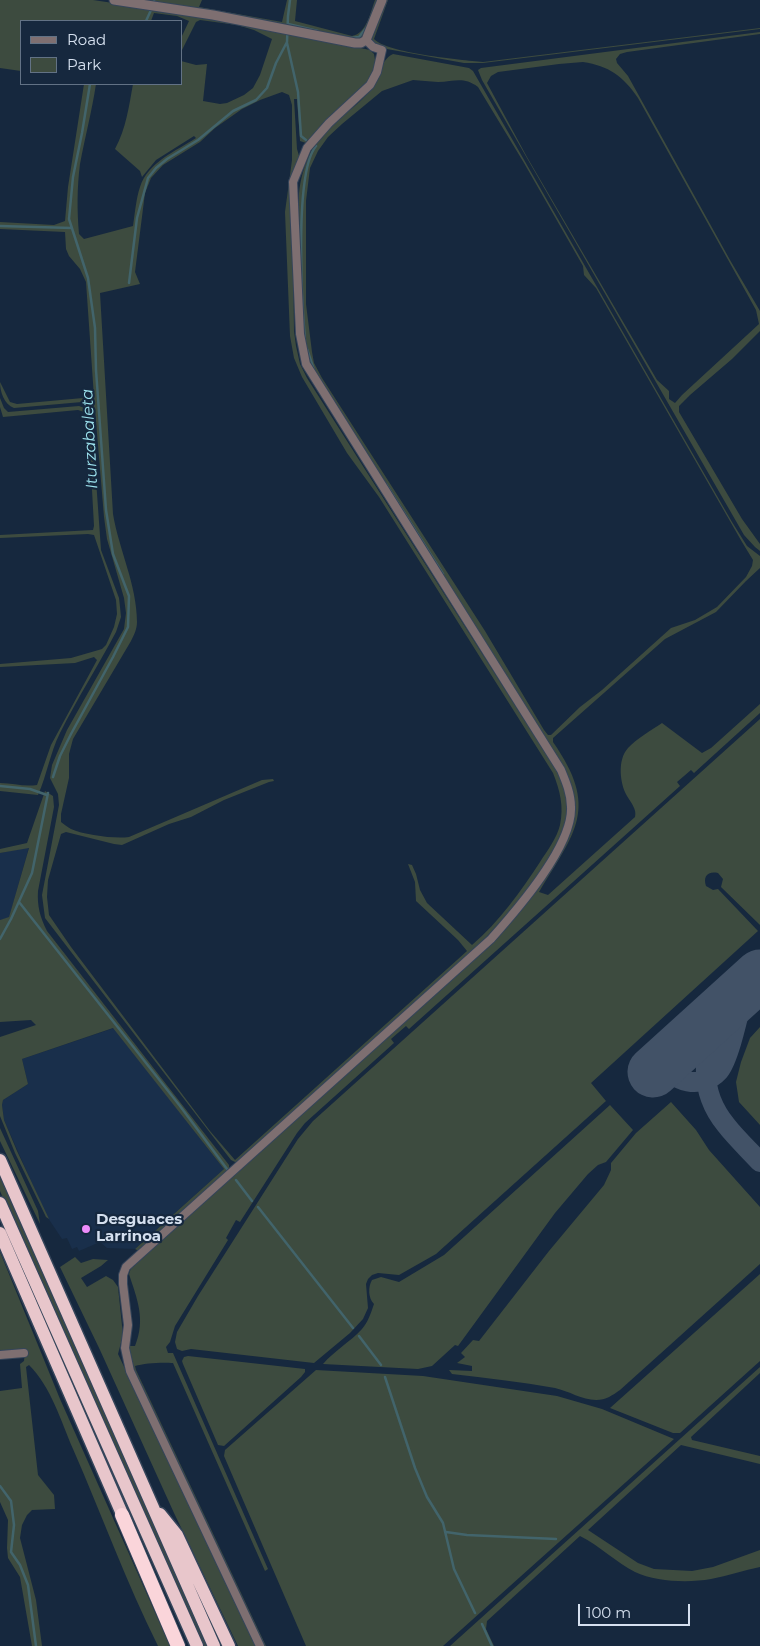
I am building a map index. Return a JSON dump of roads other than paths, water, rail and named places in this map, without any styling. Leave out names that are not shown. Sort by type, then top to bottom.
[{"type":"highway","points":[[0,1160],[214,1646]]},
{"type":"highway","points":[[0,1202],[196,1646]]},
{"type":"highway","points":[[0,1234],[178,1646]]},
{"type":"highway","points":[[149,1500],[177,1535],[229,1646]]},
{"type":"highway","points":[[122,1515],[183,1646]]},
{"type":"street","points":[[114,0],[213,15],[355,44],[366,40],[382,0]]},
{"type":"street","points":[[260,1646],[130,1371],[125,1348],[128,1326],[122,1284],[123,1275],[126,1267],[491,939],[536,884],[556,852],[570,823],[572,808],[567,785],[561,770],[306,364],[300,334],[293,182],[307,148],[329,122],[370,85],[377,72],[382,50],[373,47],[366,40]]},
{"type":"street","points":[[0,1354],[24,1353]]},
{"type":"waterway","points":[[129,283],[137,218],[148,178],[167,159],[198,140],[233,111],[256,100],[267,88],[276,63],[287,42],[290,0]]},
{"type":"waterway","name":"Iturzabaleta","points":[[146,20],[151,10]]},
{"type":"waterway","points":[[288,24],[318,31]]},
{"type":"waterway","points":[[350,38],[359,37],[367,27]]},
{"type":"waterway","points":[[287,43],[298,92],[301,136],[306,140]]},
{"type":"waterway","name":"Iturzabaleta","points":[[53,777],[60,756],[128,627],[129,596],[113,554],[106,510],[96,370],[95,328],[88,278],[69,219],[73,177],[90,85]]},
{"type":"waterway","points":[[305,341],[301,270],[302,209],[309,160],[316,146]]},
{"type":"waterway","points":[[0,226],[72,228]]},
{"type":"waterway","points":[[307,349],[314,370]]},
{"type":"waterway","points":[[386,484],[443,574]]},
{"type":"waterway","points":[[0,786],[30,789],[47,795]]},
{"type":"waterway","name":"Iturzabaleta","points":[[0,939],[32,873],[48,793]]},
{"type":"waterway","points":[[19,902],[180,1106],[227,1169]]},
{"type":"waterway","points":[[236,1180],[252,1201]]},
{"type":"waterway","points":[[258,1207],[353,1328]]},
{"type":"waterway","points":[[359,1336],[381,1365]]},
{"type":"waterway","points":[[385,1377],[415,1468],[427,1497],[443,1523],[454,1569],[475,1613]]},
{"type":"waterway","name":"Iturzabaleta","points":[[0,1486],[11,1501],[14,1525],[11,1552],[20,1565],[28,1585],[36,1646]]},
{"type":"waterway","points":[[446,1532],[467,1535],[556,1539]]},
{"type":"waterway","points":[[482,1624],[492,1646]]},
{"type":"place","name":"Desguaces Larrinoa","points":[[86,1229]]}]
